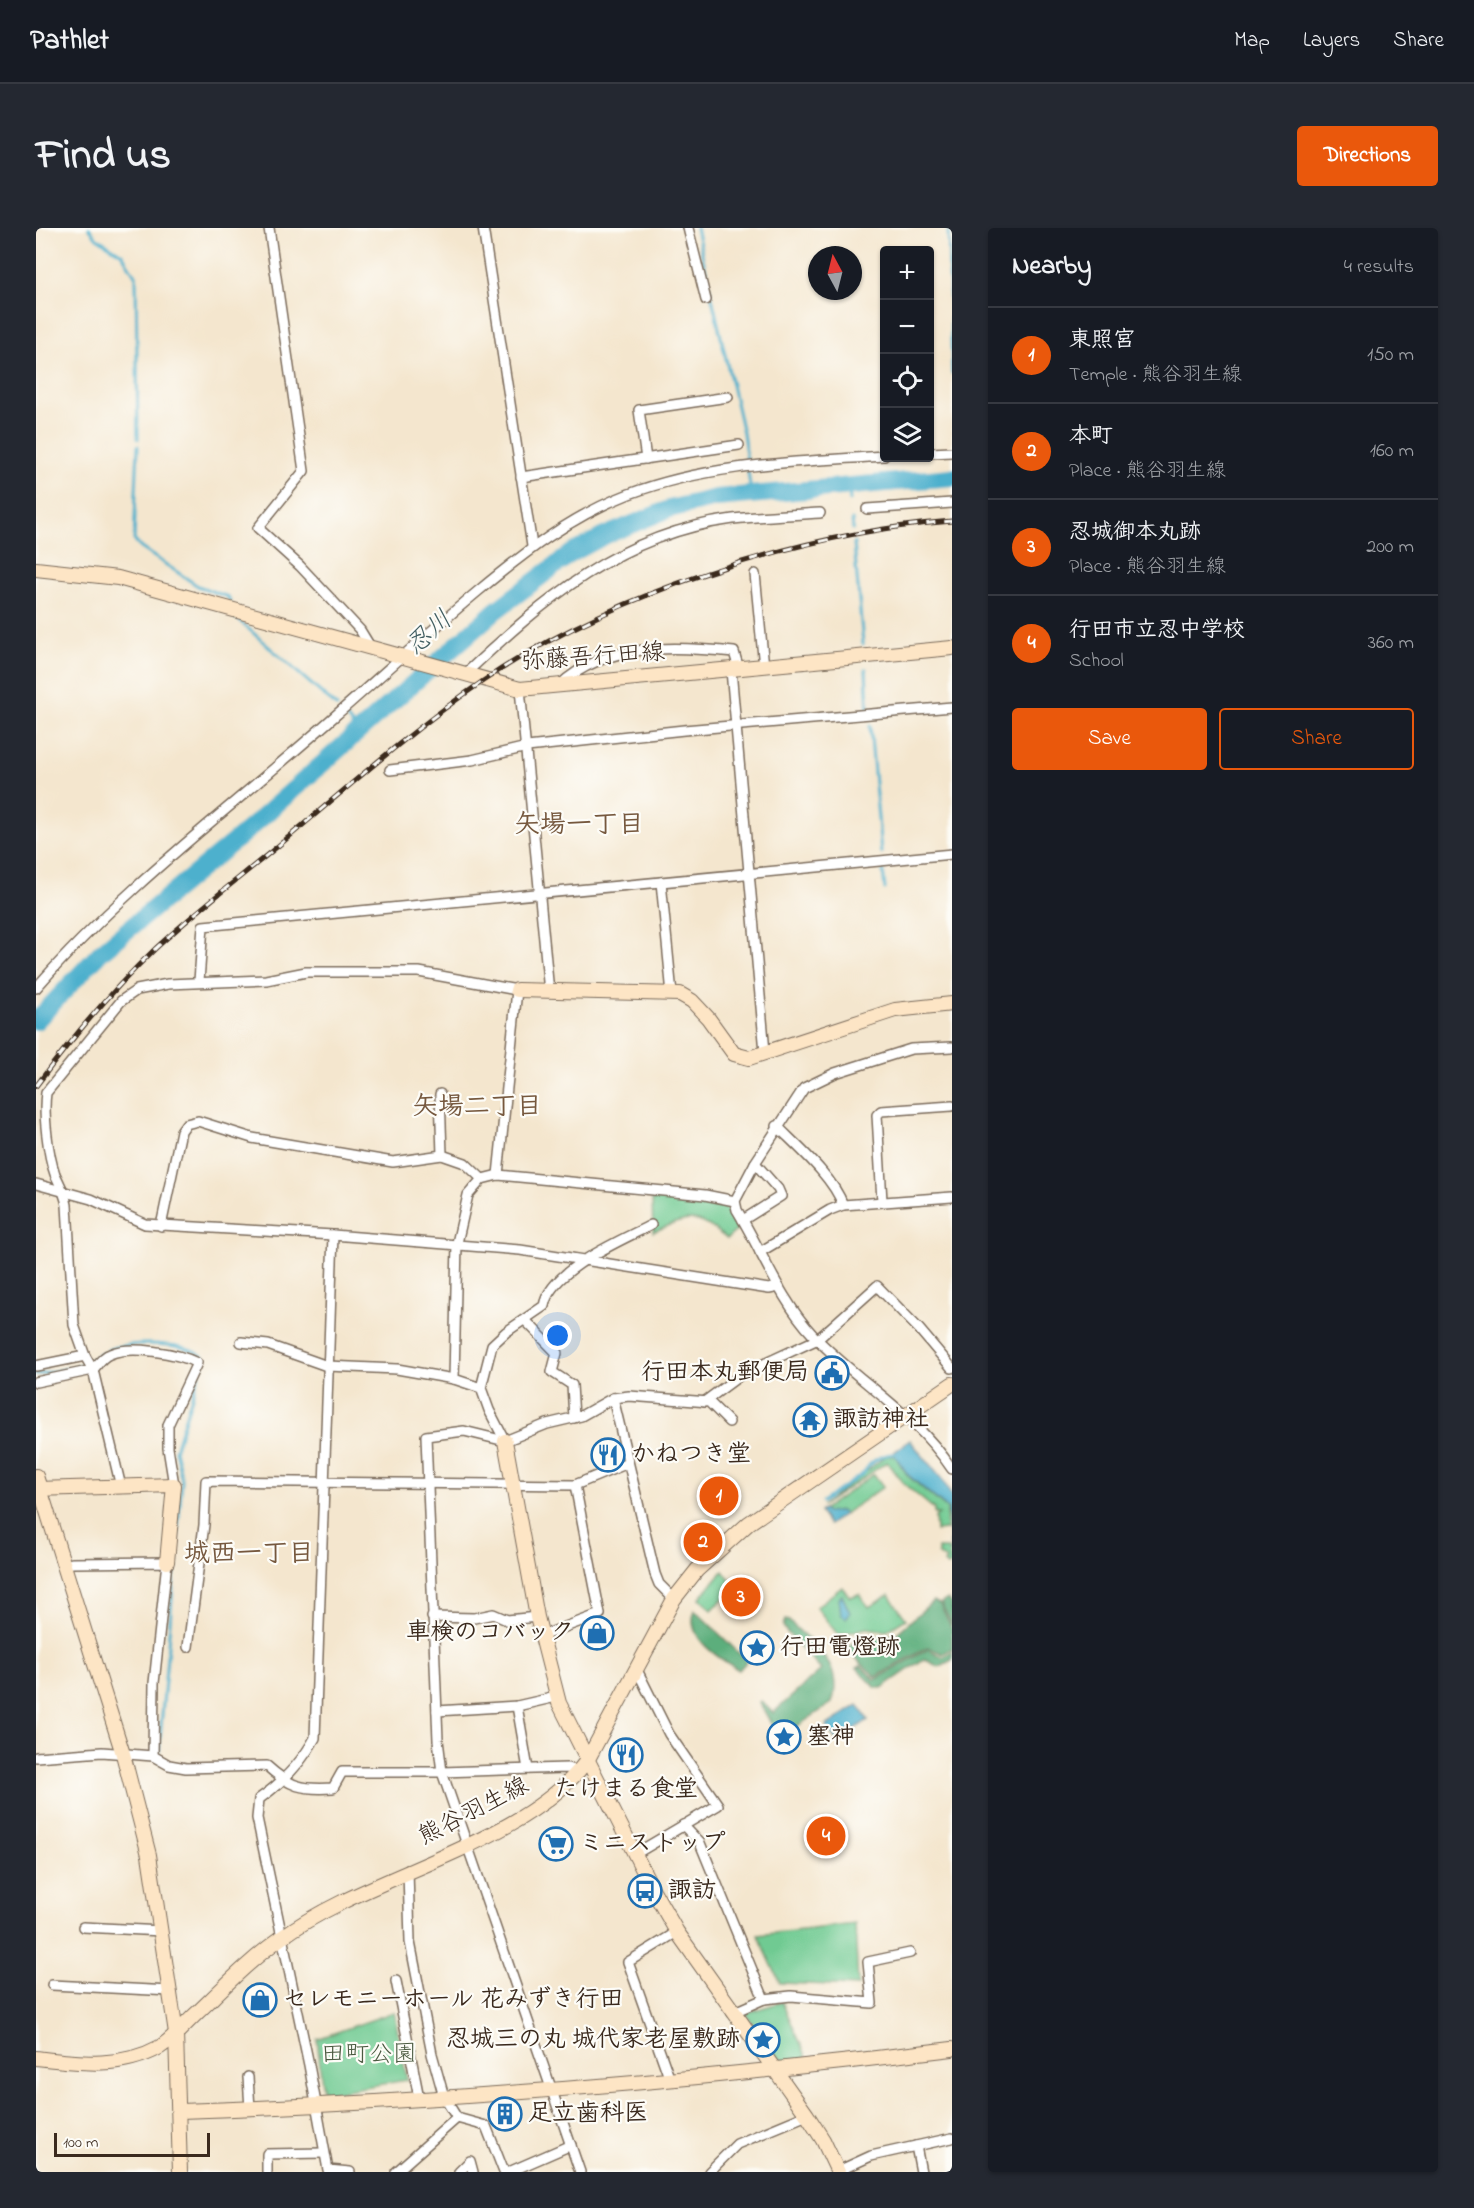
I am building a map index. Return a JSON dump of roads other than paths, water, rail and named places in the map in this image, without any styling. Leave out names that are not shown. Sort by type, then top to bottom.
[{"type":"street","points":[[269,228],[304,471],[258,528],[300,566],[360,630],[371,649]]},
{"type":"street","points":[[483,228],[532,546]]},
{"type":"street","points":[[688,228],[706,300]]},
{"type":"street","points":[[646,459],[639,410],[728,397]]},
{"type":"street","points":[[521,477],[739,445]]},
{"type":"street","points":[[934,453],[952,452]]},
{"type":"street","points":[[36,988],[74,944],[111,908],[532,546],[605,504],[687,475],[741,466],[880,456]]},
{"type":"street","points":[[867,509],[952,503]]},
{"type":"street","points":[[461,674],[571,582],[626,551],[711,524],[820,513]]},
{"type":"street","name":"弥藤吾行田線","points":[[36,569],[118,578],[210,601],[402,658],[520,688],[735,670],[952,648]]},
{"type":"street","points":[[755,574],[764,667]]},
{"type":"street","points":[[560,685],[571,675],[597,659],[649,650],[700,648],[734,652],[736,727],[765,1052]]},
{"type":"street","points":[[520,688],[549,992]]},
{"type":"street","points":[[390,770],[472,760],[527,747],[952,707]]},
{"type":"street","points":[[199,981],[203,926],[952,854]]},
{"type":"street","points":[[661,882],[672,994]]},
{"type":"street","points":[[121,1486],[93,1370],[85,1356],[74,1325],[64,1190],[54,1172],[44,1106],[46,1093],[131,993],[168,984],[266,980],[306,972],[349,974],[405,971],[517,990],[680,994],[692,1001],[722,1034],[734,1054],[749,1058],[895,1011],[952,1004]]},
{"type":"street","points":[[498,1175],[517,990]]},
{"type":"street","points":[[952,1047],[911,1049],[816,1081],[804,1088],[755,1162],[735,1201],[779,1287],[818,1339],[906,1416],[940,1450],[952,1469]]},
{"type":"street","points":[[440,1094],[442,1155]]},
{"type":"street","points":[[882,1201],[877,1114],[881,1111],[952,1106]]},
{"type":"street","points":[[161,1226],[181,1131],[186,1124],[198,1122],[252,1138],[393,1162],[442,1155],[465,1163],[482,1179]]},
{"type":"street","points":[[777,1126],[839,1195],[843,1205]]},
{"type":"street","points":[[743,1220],[781,1196],[778,1189],[755,1162]]},
{"type":"street","points":[[454,1379],[457,1244],[468,1195],[482,1179],[498,1175],[705,1195],[735,1201]]},
{"type":"street","points":[[36,1184],[64,1190],[145,1224],[457,1244],[585,1260],[769,1288],[779,1287]]},
{"type":"street","points":[[760,1252],[830,1210],[843,1205],[952,1197]]},
{"type":"street","points":[[651,1225],[585,1260],[546,1293],[544,1306],[506,1332],[492,1345],[481,1388],[505,1441],[537,1617],[556,1697],[677,1932],[732,2013],[807,2115],[823,2140],[837,2172],[871,2156],[952,2138]]},
{"type":"street","points":[[333,1235],[315,1738],[306,1756],[284,1781],[259,1799],[257,1818],[327,2171],[350,2172]]},
{"type":"street","points":[[704,1402],[742,1374],[818,1339],[877,1286],[919,1329],[952,1368]]},
{"type":"street","points":[[525,1320],[557,1353],[552,1372],[572,1385],[574,1418]]},
{"type":"street","points":[[241,1342],[268,1345],[327,1366],[397,1369],[454,1379],[481,1388]]},
{"type":"street","points":[[36,1382],[93,1370],[108,1354],[126,1351],[183,1356],[196,1363],[168,1425],[168,1448],[174,1485],[154,1683],[153,1756]]},
{"type":"street","points":[[36,1366],[85,1356]]},
{"type":"street","name":"熊谷羽生線","points":[[36,2058],[107,2064],[153,2050],[176,2033],[246,1966],[282,1937],[317,1915],[408,1870],[468,1844],[531,1811],[580,1771],[674,1599],[697,1570],[749,1523],[952,1384]]},
{"type":"street","points":[[580,2172],[442,1772],[432,1617],[426,1436],[464,1431],[505,1441],[547,1424],[574,1418],[613,1398],[629,1396],[709,1402],[729,1422]]},
{"type":"street","points":[[613,1398],[658,1584],[674,1599]]},
{"type":"street","points":[[188,1647],[204,1525],[206,1482],[575,1485],[628,1463]]},
{"type":"street","points":[[174,1485],[37,1485],[123,1754],[149,1855],[176,2033],[180,2172]]},
{"type":"street","points":[[541,1636],[600,1614],[575,1485]]},
{"type":"street","points":[[64,1566],[72,1563],[167,1562]]},
{"type":"street","points":[[432,1617],[474,1618],[493,1614],[507,1620],[537,1617]]},
{"type":"street","points":[[635,1854],[718,1805],[669,1734],[636,1670]]},
{"type":"street","points":[[437,1711],[516,1706],[556,1697]]},
{"type":"street","points":[[516,1706],[528,1769]]},
{"type":"street","points":[[36,1758],[102,1752],[153,1756],[169,1765],[186,1768],[267,1766],[284,1781],[309,1790],[333,1788],[342,1772],[567,1768],[580,1771]]},
{"type":"street","points":[[683,1825],[700,1843],[764,1999]]},
{"type":"street","points":[[408,1870],[410,1942],[432,2054],[444,2097],[457,2118],[486,2126],[504,2172]]},
{"type":"street","points":[[83,1927],[162,1931]]},
{"type":"street","points":[[670,2080],[628,1962],[677,1932]]},
{"type":"street","points":[[732,2013],[764,1999],[791,1996],[872,2003],[868,1962],[910,1953]]},
{"type":"street","points":[[396,1981],[419,2098]]},
{"type":"street","points":[[52,1985],[171,1991]]},
{"type":"street","points":[[180,2111],[315,2106],[553,2091],[774,2071],[952,2049]]},
{"type":"street","points":[[248,2077],[250,2109]]},
{"type":"street","points":[[710,2172],[737,2144],[807,2115]]},
{"type":"street","points":[[396,2172],[457,2118]]},
{"type":"street","points":[[509,2172],[571,2145]]},
{"type":"street","points":[[916,2146],[921,2172]]},
{"type":"street","points":[[267,2172],[267,2154],[324,2153]]},
{"type":"street","points":[[459,2172],[470,2161],[473,2172]]},
{"type":"water","points":[[910,1440],[944,1482],[952,1498],[951,1554],[948,1509],[908,1475],[893,1453]]},
{"type":"water","points":[[823,1509],[827,1513],[841,1511],[844,1514],[829,1525],[820,1512]]},
{"type":"water","points":[[842,1595],[850,1613],[846,1618],[841,1614],[839,1598]]},
{"type":"water","points":[[858,1705],[868,1720],[837,1741],[826,1726]]},
{"type":"waterway","points":[[89,228],[97,238],[122,254],[136,277],[138,439]]},
{"type":"waterway","points":[[696,228],[743,433],[747,461]]},
{"type":"waterway","points":[[948,228],[952,373]]},
{"type":"waterway","points":[[138,446],[134,540],[141,548],[198,586],[228,597],[230,602]]},
{"type":"waterway","points":[[748,472],[751,493]]},
{"type":"waterway","name":"忍川","points":[[36,1021],[101,952],[243,834],[495,611],[572,553],[604,536],[669,509],[716,498],[952,477]]},
{"type":"waterway","points":[[849,484],[850,501]]},
{"type":"waterway","points":[[852,520],[853,529]]},
{"type":"waterway","points":[[854,543],[863,644]]},
{"type":"waterway","points":[[234,616],[337,707]]},
{"type":"waterway","points":[[866,669],[868,712]]},
{"type":"waterway","points":[[345,716],[359,733]]},
{"type":"waterway","points":[[870,726],[881,853]]},
{"type":"waterway","points":[[883,870],[885,889]]},
{"type":"waterway","points":[[108,1350],[129,1345],[158,1344],[186,1348],[197,1352],[204,1358],[175,1450],[182,1480],[159,1751]]},
{"type":"waterway","points":[[36,1375],[80,1366],[103,1353]]},
{"type":"waterway","points":[[822,1502],[864,1473],[876,1459],[894,1454]]},
{"type":"railway","points":[[36,1086],[108,997],[172,934],[406,738],[483,681],[534,650],[589,621],[647,595],[708,573],[770,554],[832,539],[893,528],[952,521]]},
{"type":"place","name":"行田本丸郵便局","points":[[832,1373]]},
{"type":"place","name":"諏訪神社","points":[[810,1420]]},
{"type":"place","name":"かねつき堂","points":[[608,1455]]},
{"type":"place","name":"東照宮","points":[[719,1496]]},
{"type":"place","name":"本町","points":[[703,1542]]},
{"type":"place","name":"忍城御本丸跡","points":[[741,1597]]},
{"type":"place","name":"車検のコバック","points":[[597,1633]]},
{"type":"place","name":"行田電燈跡","points":[[757,1648]]},
{"type":"place","name":"塞神","points":[[784,1737]]},
{"type":"place","name":"たけまる食堂","points":[[626,1755]]},
{"type":"place","name":"行田市立忍中学校","points":[[826,1836]]},
{"type":"place","name":"ミニストップ","points":[[556,1844]]},
{"type":"place","name":"諏訪","points":[[645,1891]]},
{"type":"place","name":"セレモニーホール 花みずき行田","points":[[260,2000]]},
{"type":"place","name":"忍城三の丸 城代家老屋敷跡","points":[[763,2040]]},
{"type":"place","name":"足立歯科医","points":[[505,2114]]},
{"type":"district","name":"矢場一丁目","points":[[579,826]]},
{"type":"district","name":"矢場二丁目","points":[[477,1108]]},
{"type":"district","name":"城西一丁目","points":[[249,1555]]},
{"type":"park label","name":"田町公園","points":[[369,2055]]}]
